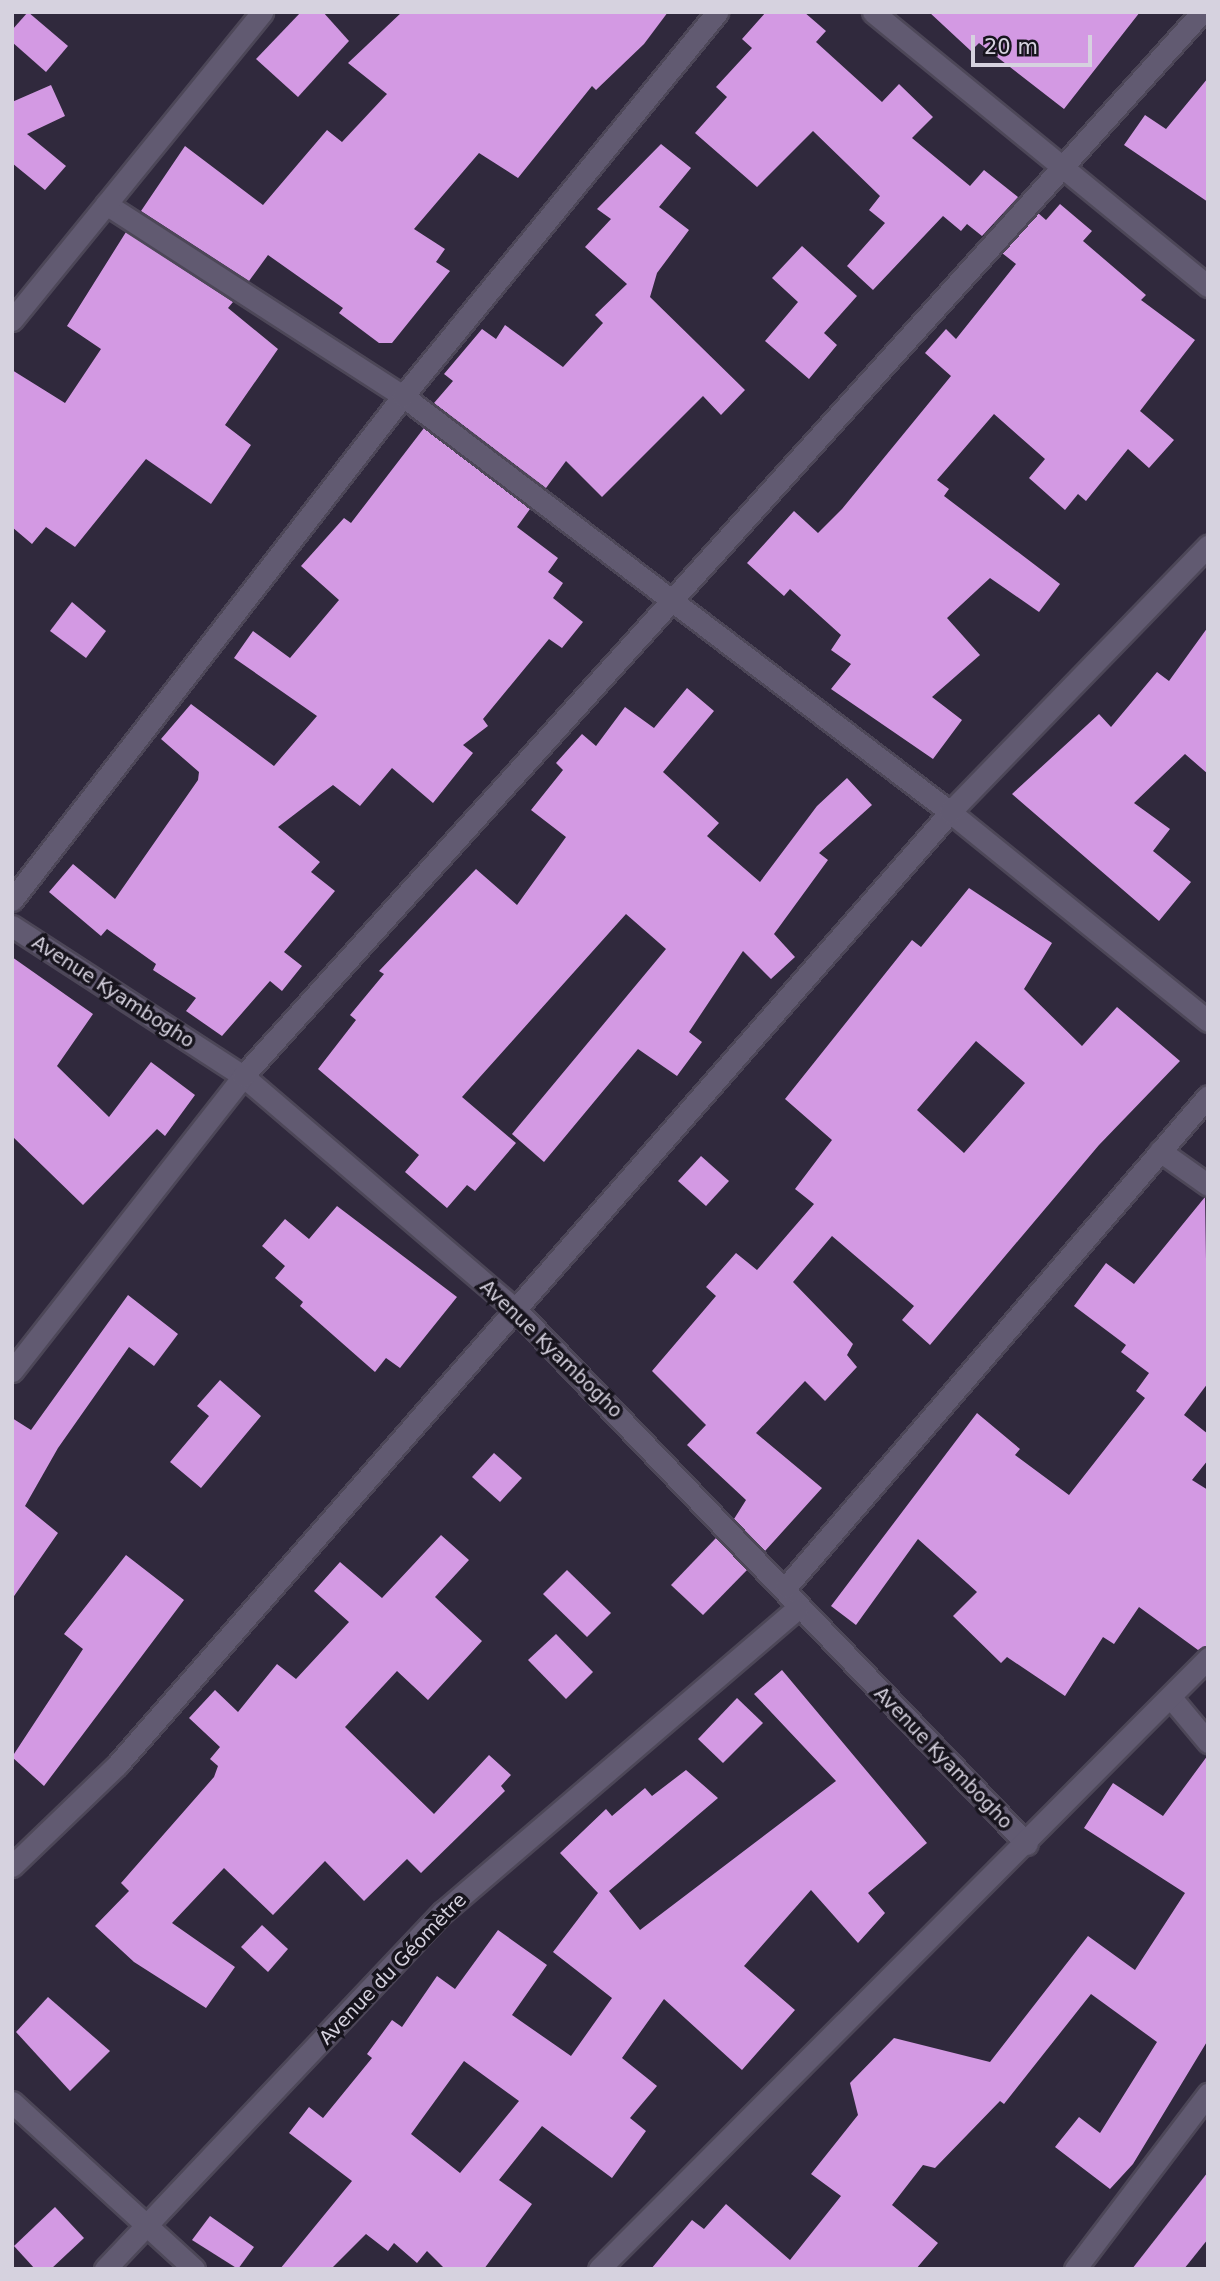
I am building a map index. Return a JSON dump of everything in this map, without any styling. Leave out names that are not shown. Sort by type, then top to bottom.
[{"type":"street","points":[[12,320],[262,12]]},
{"type":"street","points":[[12,900],[402,396],[717,12]]},
{"type":"street","points":[[873,12],[1208,286]]},
{"type":"street","points":[[12,1371],[243,1076],[671,598],[1066,168],[1202,12]]},
{"type":"street","points":[[106,204],[402,396],[950,812],[1208,1021]]},
{"type":"street","points":[[12,1866],[117,1765],[518,1312],[950,812],[1208,546]]},
{"type":"street","name":"Avenue Kyambogho","points":[[12,926],[243,1076],[518,1312],[786,1587],[797,1609],[1027,1843]]},
{"type":"street","points":[[786,1587],[1208,1096]]},
{"type":"street","points":[[1160,1151],[1208,1185]]},
{"type":"street","name":"Avenue du Géomètre","points":[[105,2269],[150,2226],[443,1912],[797,1609]]},
{"type":"street","points":[[599,2269],[1173,1700],[1208,1658]]},
{"type":"street","points":[[1173,1700],[1208,1742]]},
{"type":"street","points":[[1075,2269],[1208,2094]]},
{"type":"street","points":[[12,2102],[194,2269]]},
{"type":"building","points":[[28,12],[68,46],[46,72],[12,42],[12,30]]},
{"type":"building","points":[[301,12],[323,12],[349,41],[298,97],[256,59]]},
{"type":"building","points":[[402,12],[668,12],[644,44],[596,90],[592,86],[518,178],[479,153],[414,229],[445,249],[436,262],[450,271],[392,343],[379,343],[339,313],[343,308],[268,255],[249,281],[141,211],[185,146],[263,205],[327,130],[342,142],[387,94],[348,63]]},
{"type":"building","points":[[766,12],[804,12],[826,31],[816,42],[882,102],[899,84],[933,117],[912,138],[970,186],[984,170],[1018,197],[982,236],[967,224],[961,231],[943,216],[873,290],[847,266],[885,223],[869,210],[880,196],[813,131],[757,187],[695,133],[727,97],[716,87],[752,48],[742,39]]},
{"type":"building","points":[[929,12],[1140,12],[1064,109],[979,43],[971,51]]},
{"type":"building","points":[[1208,78],[1208,202],[1124,145],[1145,115],[1166,129]]},
{"type":"building","points":[[51,85],[65,116],[27,134],[66,166],[45,190],[12,163],[12,102]]},
{"type":"building","points":[[661,144],[691,168],[659,207],[689,230],[657,273],[650,297],[745,390],[721,415],[703,396],[602,497],[566,461],[546,488],[434,403],[453,381],[444,374],[482,329],[496,339],[505,325],[563,367],[603,323],[595,315],[627,284],[585,247],[611,219],[597,209]]},
{"type":"building","points":[[1060,204],[1092,231],[1083,241],[1146,295],[1141,300],[1195,340],[1140,411],[1174,440],[1149,468],[1128,449],[1086,501],[1078,494],[1065,510],[1029,478],[1045,459],[994,414],[937,480],[949,489],[944,496],[1060,584],[1039,612],[990,578],[947,618],[980,655],[932,697],[962,720],[933,759],[831,689],[851,664],[831,650],[841,635],[790,589],[784,596],[747,563],[794,511],[818,533],[842,509],[951,376],[925,353],[946,329],[956,339],[1016,264],[1002,253],[1038,213],[1046,220]]},
{"type":"building","points":[[126,232],[233,302],[228,308],[278,349],[225,425],[251,445],[211,504],[146,459],[75,547],[46,527],[32,544],[12,527],[12,370],[65,403],[101,349],[67,326]]},
{"type":"building","points":[[802,246],[857,296],[824,333],[837,345],[809,379],[765,341],[798,302],[772,278]]},
{"type":"building","points":[[424,428],[530,509],[517,527],[558,558],[548,572],[563,583],[553,598],[583,622],[562,648],[549,639],[483,719],[488,726],[463,745],[473,753],[433,803],[392,768],[360,806],[333,785],[278,827],[320,862],[311,872],[335,891],[284,952],[302,966],[282,991],[270,981],[222,1036],[186,1011],[196,998],[153,970],[156,964],[107,929],[101,936],[49,892],[73,864],[115,899],[198,780],[199,772],[161,739],[191,704],[274,766],[317,716],[234,658],[253,631],[290,658],[339,600],[301,566],[344,518],[351,523]]},
{"type":"building","points":[[72,602],[106,631],[86,658],[50,631]]},
{"type":"building","points":[[1208,627],[1208,774],[1185,754],[1134,803],[1170,829],[1153,851],[1191,882],[1159,921],[1012,794],[1099,714],[1111,727],[1157,672],[1169,681]]},
{"type":"building","points":[[687,688],[714,711],[663,772],[719,823],[707,836],[760,882],[817,806],[847,778],[872,805],[819,853],[828,860],[774,934],[795,957],[771,979],[743,951],[689,1032],[702,1042],[677,1076],[638,1049],[544,1162],[512,1134],[666,949],[626,914],[462,1097],[516,1143],[475,1191],[467,1185],[447,1208],[405,1172],[419,1155],[318,1069],[356,1020],[350,1015],[384,974],[379,971],[476,869],[517,905],[566,837],[531,810],[563,770],[556,763],[582,734],[596,746],[625,707],[654,728]]},
{"type":"building","points":[[969,888],[1052,943],[1024,989],[1082,1046],[1117,1007],[1180,1061],[1099,1145],[930,1345],[902,1320],[914,1306],[832,1236],[793,1282],[853,1344],[847,1355],[857,1367],[825,1401],[805,1381],[756,1433],[822,1488],[765,1551],[734,1519],[746,1500],[687,1445],[706,1425],[652,1371],[716,1296],[706,1287],[736,1253],[757,1270],[814,1204],[795,1189],[832,1140],[785,1099],[912,940],[921,947]],"holes":[[[976,1041],[1025,1083],[964,1153],[917,1110]]]},
{"type":"building","points":[[12,957],[93,1014],[57,1066],[109,1117],[151,1062],[195,1095],[165,1136],[157,1129],[83,1205],[12,1136]]},
{"type":"building","points":[[701,1156],[729,1181],[706,1206],[678,1181]]},
{"type":"building","points":[[1205,1197],[1208,1383],[1184,1415],[1208,1434],[1208,1460],[1192,1480],[1208,1490],[1208,1645],[1198,1650],[1139,1607],[1114,1644],[1103,1637],[1065,1696],[1007,1657],[1001,1663],[953,1616],[977,1592],[918,1539],[856,1625],[831,1606],[977,1413],[1020,1449],[1015,1455],[1069,1495],[1145,1398],[1136,1391],[1149,1373],[1121,1352],[1126,1345],[1074,1306],[1106,1263],[1134,1284]]},
{"type":"building","points":[[337,1206],[457,1297],[400,1368],[386,1358],[375,1372],[300,1306],[303,1302],[275,1278],[285,1266],[262,1246],[285,1219],[309,1239]]},
{"type":"building","points":[[128,1295],[178,1334],[154,1366],[129,1347],[58,1448],[25,1506],[58,1533],[12,1599],[12,1418],[31,1430]]},
{"type":"building","points":[[220,1380],[261,1416],[201,1488],[170,1462],[209,1416],[197,1406]]},
{"type":"building","points":[[494,1453],[522,1478],[500,1502],[472,1477]]},
{"type":"building","points":[[441,1535],[469,1560],[435,1597],[482,1641],[428,1700],[397,1671],[345,1727],[434,1814],[489,1755],[511,1775],[501,1786],[505,1791],[421,1873],[407,1859],[364,1901],[325,1861],[273,1915],[224,1868],[172,1923],[235,1967],[206,2008],[134,1962],[95,1926],[129,1891],[121,1883],[214,1777],[218,1766],[210,1759],[220,1747],[189,1718],[215,1690],[238,1712],[277,1664],[296,1679],[349,1622],[314,1591],[340,1562],[382,1598]]},
{"type":"building","points":[[716,1538],[747,1570],[703,1615],[671,1585]]},
{"type":"building","points":[[126,1555],[184,1600],[44,1786],[12,1757],[83,1649],[64,1634]]},
{"type":"building","points":[[567,1570],[611,1613],[587,1637],[543,1594]]},
{"type":"building","points":[[556,1634],[593,1672],[566,1699],[528,1660]]},
{"type":"building","points":[[782,1670],[927,1843],[868,1893],[885,1913],[858,1943],[811,1890],[744,1966],[795,2010],[742,2070],[664,1999],[622,2058],[657,2086],[630,2118],[646,2131],[612,2178],[542,2126],[499,2180],[532,2204],[484,2269],[445,2269],[427,2251],[417,2263],[394,2243],[388,2251],[366,2234],[331,2269],[280,2269],[352,2181],[289,2133],[309,2107],[323,2118],[372,2058],[367,2054],[392,2020],[402,2027],[437,1976],[455,1989],[498,1930],[547,1965],[512,2015],[571,2056],[612,1998],[553,1952],[598,1893],[560,1853],[606,1809],[612,1816],[645,1788],[652,1796],[686,1770],[718,1798],[609,1891],[640,1930],[836,1781],[754,1694]],"holes":[[[464,2061],[519,2101],[460,2173],[411,2134]]]},
{"type":"building","points":[[737,1698],[763,1723],[723,1763],[698,1739]]},
{"type":"building","points":[[1208,1755],[1208,2040],[1133,2164],[1110,2189],[1055,2147],[1079,2117],[1100,2133],[1157,2042],[1091,1994],[1004,2104],[1000,2101],[935,2168],[923,2165],[892,2205],[938,2243],[916,2269],[651,2269],[692,2220],[704,2229],[726,2204],[790,2260],[841,2196],[811,2174],[858,2115],[850,2083],[894,2038],[990,2062],[1088,1936],[1135,1970],[1185,1893],[1084,1828],[1113,1783],[1163,1816]]},
{"type":"building","points":[[262,1925],[288,1949],[268,1972],[241,1947]]},
{"type":"building","points":[[48,1997],[110,2051],[70,2091],[16,2032]]},
{"type":"building","points":[[1208,2172],[1208,2239],[1184,2269],[1132,2269]]},
{"type":"building","points":[[55,2207],[84,2238],[51,2269],[35,2269],[14,2246]]},
{"type":"building","points":[[210,2216],[254,2247],[238,2269],[192,2240]]}]
